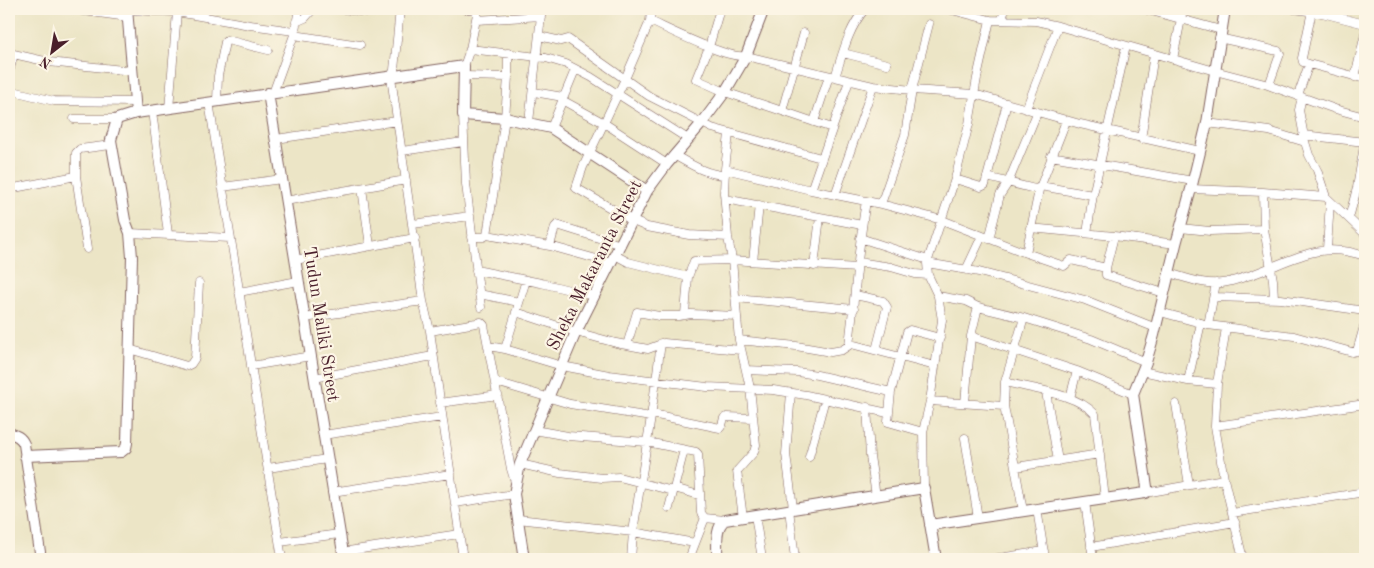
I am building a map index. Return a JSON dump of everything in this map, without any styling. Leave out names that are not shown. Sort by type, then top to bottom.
[{"type":"street","points":[[69,9],[92,13],[162,10],[200,12],[250,25],[360,45]]},
{"type":"street","points":[[270,93],[294,33],[299,9]]},
{"type":"street","points":[[296,22],[305,18],[313,9]]},
{"type":"street","points":[[342,9],[368,12]]},
{"type":"street","points":[[400,9],[394,70],[391,77],[463,559]]},
{"type":"street","points":[[465,9],[478,9],[464,71],[463,142],[481,307]]},
{"type":"street","points":[[649,9],[652,11],[650,21],[589,154],[576,188],[646,227],[689,235],[728,237]]},
{"type":"street","points":[[720,9],[709,47],[696,79],[725,92],[832,128]]},
{"type":"street","name":"Sheka Makaranta Street","points":[[524,559],[514,494],[515,482],[520,464],[576,332],[647,190],[725,92],[746,56],[764,9]]},
{"type":"street","points":[[814,122],[843,53],[846,39],[852,26],[865,9]]},
{"type":"street","points":[[948,9],[961,10],[990,20],[1036,21],[1058,26],[1269,85],[1335,109],[1365,117]]},
{"type":"street","points":[[1002,20],[1005,9]]},
{"type":"street","points":[[1144,9],[1181,19],[1220,34],[1278,51],[1280,54],[1269,85]]},
{"type":"street","points":[[1173,59],[1183,9]]},
{"type":"street","points":[[1145,492],[1147,487],[1133,394],[1144,367],[1156,328],[1207,123],[1225,9]]},
{"type":"street","points":[[1294,9],[1310,10],[1365,24]]},
{"type":"street","points":[[1341,18],[1344,9]]},
{"type":"street","points":[[1310,10],[1302,58],[1303,62],[1365,79]]},
{"type":"street","points":[[127,12],[136,107]]},
{"type":"street","points":[[169,109],[177,12]]},
{"type":"street","points":[[477,20],[542,12],[529,122]]},
{"type":"street","points":[[936,559],[924,488],[923,432],[930,401],[942,320],[938,296],[928,275],[927,262],[955,179],[969,124],[990,20]]},
{"type":"street","points":[[650,21],[709,47],[737,56],[746,56],[873,86],[974,94],[1066,121],[1142,139],[1200,150]]},
{"type":"street","points":[[881,204],[905,135],[912,90],[930,24]]},
{"type":"street","points":[[1026,109],[1058,26]]},
{"type":"street","points":[[782,111],[804,34]]},
{"type":"street","points":[[1355,77],[1365,34]]},
{"type":"street","points":[[539,36],[561,41],[568,39],[657,100],[712,128],[822,158]]},
{"type":"street","points":[[268,50],[227,40],[225,42],[213,101],[222,187],[282,559]]},
{"type":"street","points":[[1088,233],[1093,194],[1126,46]]},
{"type":"street","points":[[470,49],[554,60],[566,64],[575,70],[591,76],[688,139]]},
{"type":"street","points":[[487,235],[506,118],[508,53]]},
{"type":"street","points":[[843,53],[887,64]]},
{"type":"street","points":[[9,72],[11,54],[49,62],[132,71]]},
{"type":"street","points":[[1142,139],[1154,54]]},
{"type":"street","points":[[1309,64],[1300,96],[1300,110],[1304,139],[1309,155],[1328,199],[1326,250]]},
{"type":"street","points":[[551,128],[575,70]]},
{"type":"street","points":[[9,90],[54,101],[136,107],[152,111],[391,77],[464,71],[508,77]]},
{"type":"street","points":[[811,190],[849,81]]},
{"type":"street","points":[[835,195],[873,86]]},
{"type":"street","points":[[534,92],[562,99],[670,159],[715,174],[725,172],[881,204],[942,220],[1026,254],[1064,266],[1071,260],[1106,268]]},
{"type":"street","name":"Tudun Maliki Street","points":[[270,93],[298,281],[343,556]]},
{"type":"street","points":[[955,179],[983,187],[1007,103]]},
{"type":"street","points":[[74,119],[117,119],[136,107]]},
{"type":"street","points":[[152,111],[168,234]]},
{"type":"street","points":[[966,270],[985,237],[1000,195],[1008,183],[1037,113]]},
{"type":"street","points":[[463,115],[506,118],[551,128],[647,190]]},
{"type":"street","points":[[25,456],[121,452],[126,448],[132,257],[130,233],[125,220],[111,145],[117,119]]},
{"type":"street","points":[[276,139],[397,121]]},
{"type":"street","points":[[1026,254],[1040,188],[1066,121]]},
{"type":"street","points":[[1207,123],[1269,131],[1304,139],[1365,141],[1349,218]]},
{"type":"street","points":[[729,134],[725,172],[728,237],[732,260],[739,340],[750,388],[756,445],[754,452],[737,471],[743,518]]},
{"type":"street","points":[[402,151],[463,142]]},
{"type":"street","points":[[87,250],[76,176],[76,153],[78,150],[111,145]]},
{"type":"street","points":[[1051,156],[1192,185],[1328,199],[1365,234]]},
{"type":"street","points":[[9,189],[76,176]]},
{"type":"street","points":[[987,178],[1040,188],[1093,194]]},
{"type":"street","points":[[222,187],[282,179]]},
{"type":"street","points":[[286,201],[406,180]]},
{"type":"street","points":[[362,188],[370,246]]},
{"type":"street","points":[[1263,192],[1264,229],[1274,298]]},
{"type":"street","points":[[725,199],[862,225]]},
{"type":"street","points":[[849,345],[860,238],[866,201]]},
{"type":"street","points":[[753,261],[759,205]]},
{"type":"street","points":[[413,224],[470,216]]},
{"type":"street","points":[[814,266],[820,216]]},
{"type":"street","points":[[550,246],[555,227],[557,226],[621,245]]},
{"type":"street","points":[[1030,228],[1176,244]]},
{"type":"street","points":[[1180,228],[1210,231],[1264,229]]},
{"type":"street","points":[[130,233],[230,238]]},
{"type":"street","points":[[472,237],[487,235],[550,246],[688,277]]},
{"type":"street","points":[[1114,236],[1105,272],[1108,276],[1164,293]]},
{"type":"street","points":[[295,260],[415,238]]},
{"type":"street","points":[[860,238],[927,262],[979,272],[1085,300],[1156,328]]},
{"type":"street","points":[[1169,274],[1216,283],[1235,281],[1307,253],[1326,250],[1345,251],[1365,256]]},
{"type":"street","points":[[685,314],[688,277],[694,261],[732,260],[814,266],[858,265],[890,267],[915,274],[928,275]]},
{"type":"street","points":[[476,270],[594,296]]},
{"type":"street","points":[[505,349],[526,280]]},
{"type":"street","points":[[239,292],[298,281]]},
{"type":"street","points":[[129,349],[187,366],[191,364],[195,358],[199,283]]},
{"type":"street","points":[[1188,381],[1204,324],[1214,297],[1216,283]]},
{"type":"street","points":[[479,294],[519,302]]},
{"type":"street","points":[[855,295],[883,301],[887,307],[876,350]]},
{"type":"street","points":[[938,296],[1024,318],[1091,339],[1144,367],[1188,381],[1217,384]]},
{"type":"street","points":[[1214,297],[1274,298],[1365,311]]},
{"type":"street","points":[[736,298],[854,310]]},
{"type":"street","points":[[304,318],[423,301]]},
{"type":"street","points":[[965,403],[971,336],[978,307]]},
{"type":"street","points":[[516,312],[576,332],[648,349],[661,343],[741,350]]},
{"type":"street","points":[[627,345],[636,312],[665,316],[685,314],[737,316]]},
{"type":"street","points":[[1160,312],[1226,328],[1294,336],[1352,352],[1365,349]]},
{"type":"street","points":[[1023,511],[1004,406],[1005,382],[1024,318]]},
{"type":"street","points":[[430,331],[481,322],[484,325],[515,482]]},
{"type":"street","points":[[1357,351],[1365,323]]},
{"type":"street","points":[[1226,328],[1217,384],[1215,426],[1224,479],[1243,559]]},
{"type":"street","points":[[923,432],[888,422],[891,392],[906,334],[910,330],[940,338]]},
{"type":"street","points":[[971,336],[1077,370],[1133,394]]},
{"type":"street","points":[[739,340],[831,352],[842,350],[849,345],[876,350],[935,366]]},
{"type":"street","points":[[630,559],[661,343]]},
{"type":"street","points":[[489,346],[562,366],[656,382],[706,387],[750,388],[791,393],[888,413]]},
{"type":"street","points":[[251,366],[310,356]]},
{"type":"street","points":[[314,378],[433,356]]},
{"type":"street","points":[[746,370],[797,372],[817,375],[891,392]]},
{"type":"street","points":[[1070,398],[1077,370]]},
{"type":"street","points":[[496,382],[549,399],[584,407],[652,415],[720,428],[724,418],[727,417],[754,418]]},
{"type":"street","points":[[1005,382],[1070,398],[1090,408],[1095,414],[1106,498]]},
{"type":"street","points":[[1046,392],[1058,461]]},
{"type":"street","points":[[791,393],[786,454],[796,559]]},
{"type":"street","points":[[440,403],[498,395]]},
{"type":"street","points":[[809,457],[825,399]]},
{"type":"street","points":[[930,401],[1004,406]]},
{"type":"street","points":[[1176,404],[1188,485]]},
{"type":"street","points":[[1215,426],[1365,404]]},
{"type":"street","points":[[867,408],[870,456],[876,496]]},
{"type":"street","points":[[323,435],[442,417]]},
{"type":"street","points":[[534,430],[568,436],[648,442],[696,452],[698,454],[701,513],[706,518],[725,520],[743,518],[924,488]]},
{"type":"street","points":[[9,433],[22,439],[25,448],[41,559]]},
{"type":"street","points":[[965,438],[978,518]]},
{"type":"street","points":[[669,508],[684,450]]},
{"type":"street","points":[[1016,467],[1100,454]]},
{"type":"street","points":[[268,468],[327,459]]},
{"type":"street","points":[[520,464],[560,473],[602,478],[619,476],[699,495]]},
{"type":"street","points":[[332,492],[451,474]]},
{"type":"street","points":[[930,525],[1224,479]]},
{"type":"street","points":[[1232,513],[1365,492]]},
{"type":"street","points":[[455,503],[514,494]]},
{"type":"street","points":[[1085,502],[1093,559]]},
{"type":"street","points":[[1036,509],[1045,559]]},
{"type":"street","points":[[755,515],[762,559]]},
{"type":"street","points":[[689,559],[706,518]]},
{"type":"street","points":[[518,519],[633,532],[695,543]]},
{"type":"street","points":[[717,559],[718,528],[725,520]]},
{"type":"street","points":[[1091,547],[1234,522]]},
{"type":"street","points":[[280,542],[339,534]]},
{"type":"street","points":[[343,556],[459,534]]},
{"type":"street","points":[[993,559],[1044,551]]}]
